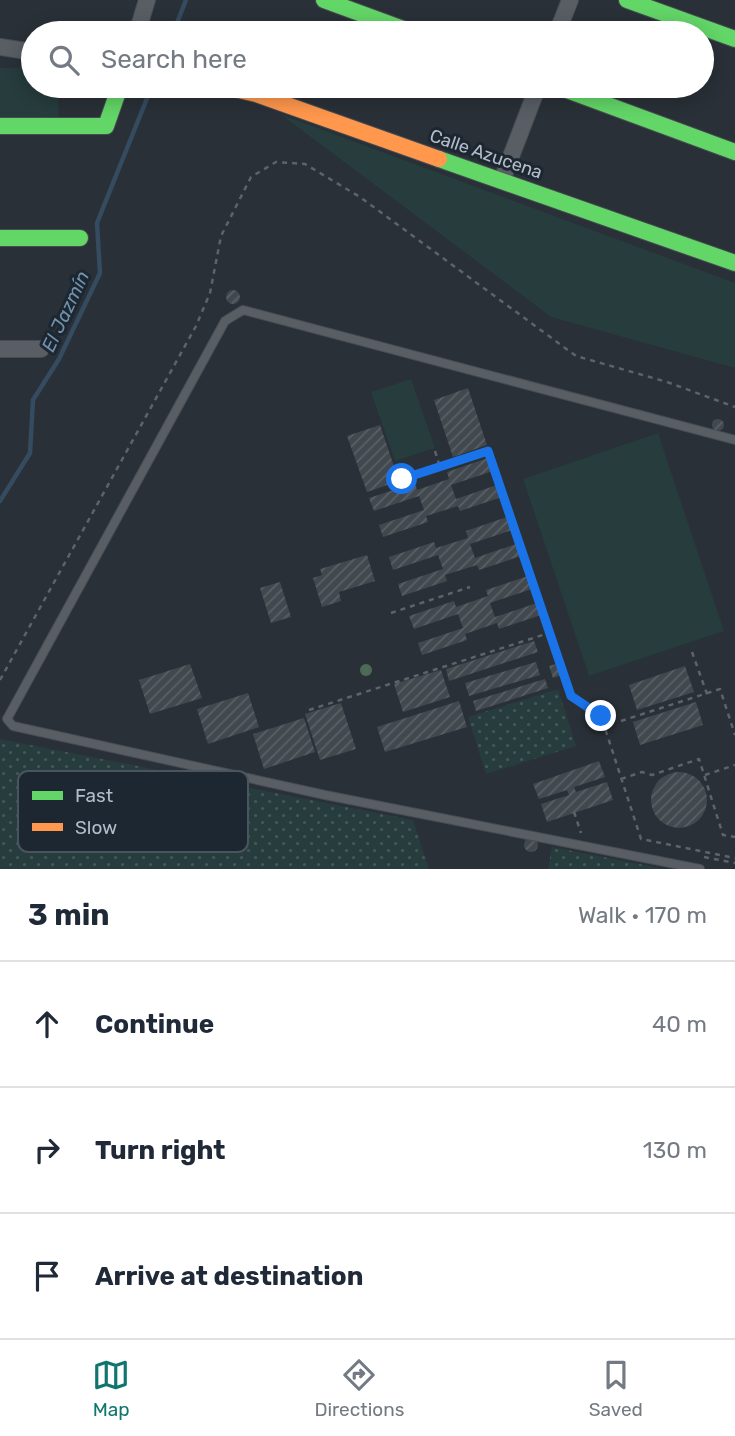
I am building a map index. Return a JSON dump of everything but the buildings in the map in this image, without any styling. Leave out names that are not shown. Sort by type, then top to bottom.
[{"type":"street","points":[[141,21],[147,0]]},
{"type":"street","points":[[324,0],[381,21]]},
{"type":"street","points":[[562,21],[570,0]]},
{"type":"street","points":[[627,0],[685,21]]},
{"type":"street","points":[[714,31],[735,39]]},
{"type":"street","points":[[0,47],[21,50]]},
{"type":"street","points":[[0,125],[106,126],[116,98]]},
{"type":"street","name":"Calle Azucena","points":[[268,98],[735,263]]},
{"type":"street","points":[[502,180],[533,98]]},
{"type":"street","points":[[589,98],[735,152]]},
{"type":"street","points":[[0,238],[80,238]]},
{"type":"street","points":[[0,349],[41,349]]},
{"type":"lane","points":[[216,771],[13,726],[7,719],[225,321],[243,310],[735,440]]},
{"type":"lane","points":[[248,778],[700,869]]},
{"type":"path","points":[[0,680],[196,326],[210,292],[221,236],[237,203],[251,177],[276,163],[305,164],[360,197],[576,356],[667,382],[735,407]]},
{"type":"path","points":[[435,451],[440,467]]},
{"type":"path","points":[[402,479],[488,451],[571,696],[601,716],[640,839],[735,858]]},
{"type":"path","points":[[391,613],[470,587]]},
{"type":"path","points":[[309,710],[549,633]]},
{"type":"path","points":[[692,652],[706,694]]},
{"type":"path","points":[[621,721],[720,690],[735,735]]},
{"type":"path","points":[[621,779],[642,772],[652,775],[699,760],[723,835],[735,837]]},
{"type":"path","points":[[704,775],[735,765]]},
{"type":"path","points":[[574,812],[581,833]]},
{"type":"path","points":[[696,856],[735,863]]},
{"type":"green space","points":[[21,67],[21,98],[58,98],[59,117],[0,118],[0,68]]},
{"type":"green space","points":[[280,114],[735,283],[735,368],[551,317]]},
{"type":"green space","points":[[411,379],[435,448],[395,461],[371,392]]},
{"type":"green space","points":[[658,433],[724,631],[589,676],[523,479]]},
{"type":"green space","points":[[558,689],[576,746],[486,774],[468,717]]},
{"type":"green space","points":[[0,739],[163,771],[18,771],[18,852],[248,852],[248,788],[413,820],[429,869],[0,869]]},
{"type":"green space","points":[[552,847],[665,869],[548,869]]},
{"type":"waterway","name":"El Jazmín","points":[[178,21],[186,0]]},
{"type":"waterway","name":"El Jazmín","points":[[0,501],[30,453],[33,400],[59,359],[100,273],[97,223],[147,98]]},
{"type":"traffic: fast","points":[[324,0],[381,21]]},
{"type":"traffic: fast","points":[[627,0],[685,21]]},
{"type":"traffic: fast","points":[[714,31],[735,39]]},
{"type":"traffic: fast","points":[[0,126],[106,126],[116,98]]},
{"type":"traffic: fast","points":[[589,98],[735,152]]},
{"type":"traffic: fast","points":[[439,159],[735,263]]},
{"type":"traffic: fast","points":[[0,238],[80,238]]},
{"type":"traffic: slow","points":[[267,98],[439,159]]},
{"type":"route","points":[[402,479],[488,451],[571,696],[601,716]]}]
